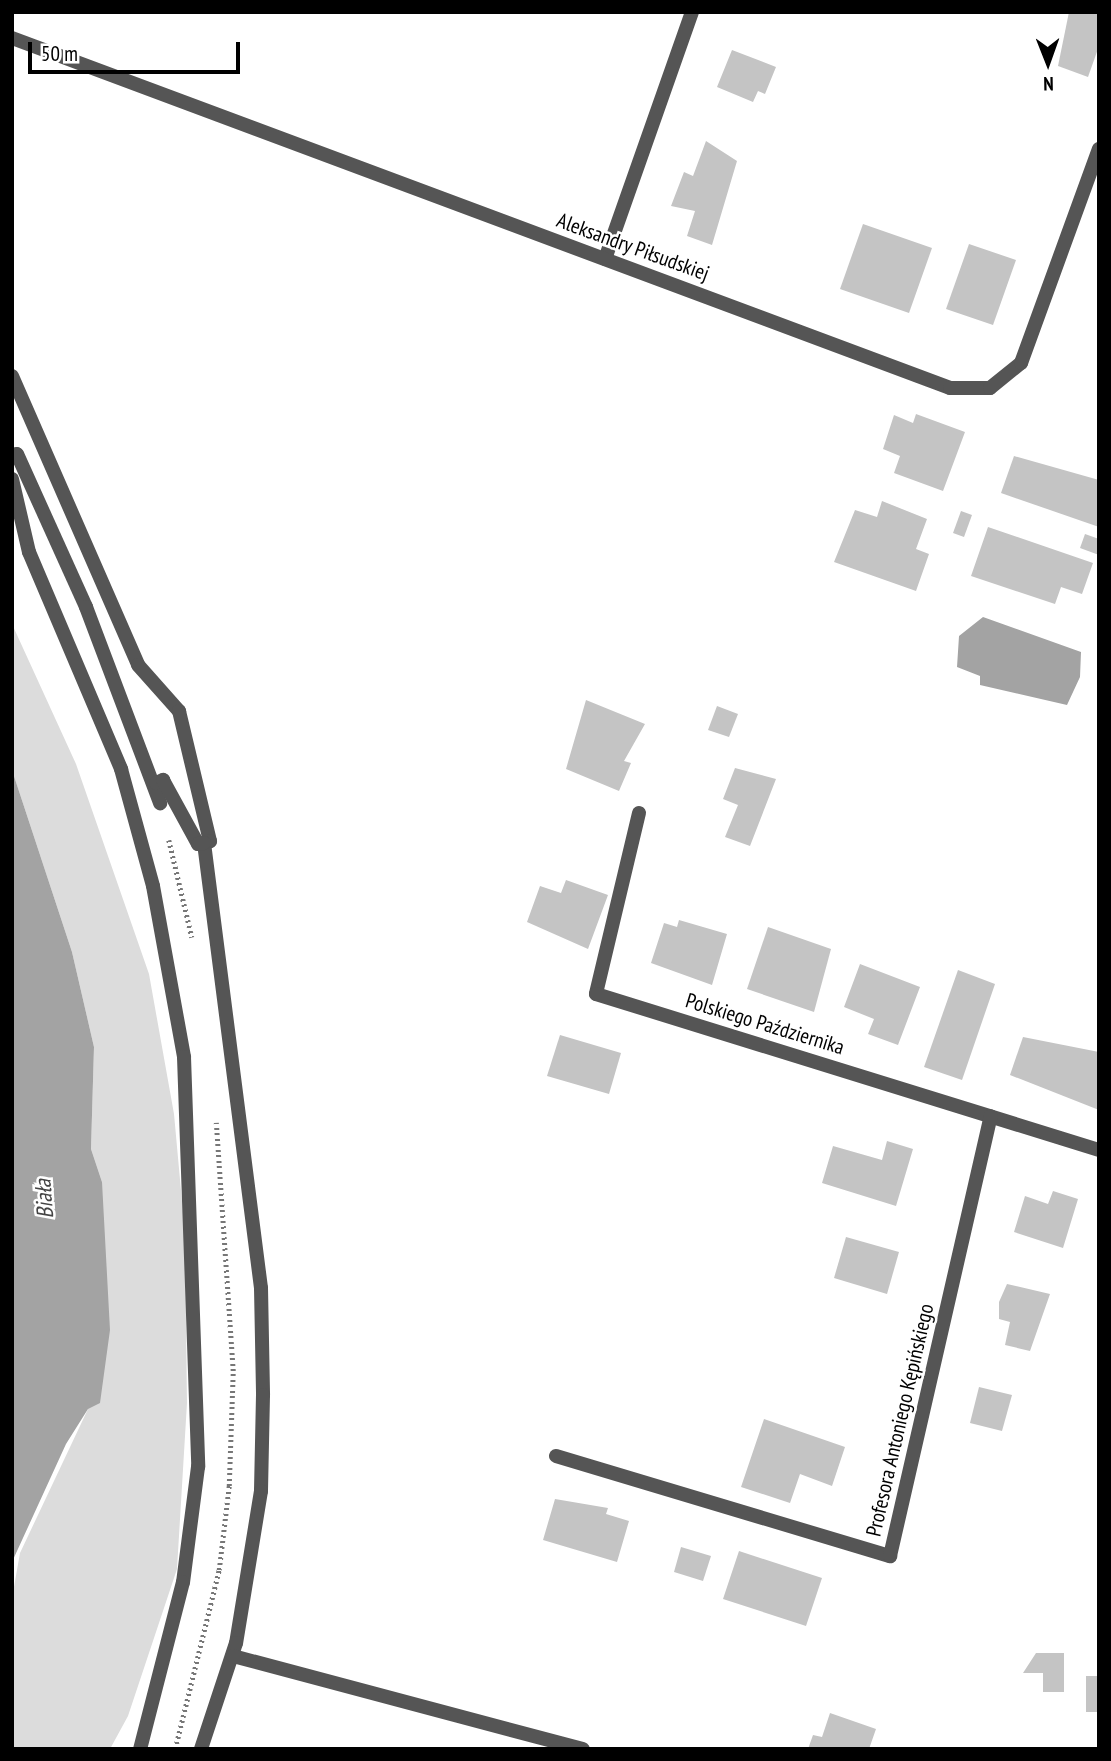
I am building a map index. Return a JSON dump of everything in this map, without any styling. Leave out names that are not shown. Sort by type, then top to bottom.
[{"type":"street","points":[[605,259],[692,12]]},
{"type":"street","name":"Aleksandry Piłsudskiej","points":[[12,38],[950,388],[990,388],[1021,363],[1099,149]]},
{"type":"street","points":[[12,376],[138,665],[179,711],[210,841],[198,844],[163,780],[156,783]]},
{"type":"street","points":[[12,456],[17,454],[86,607],[156,783],[160,803]]},
{"type":"street","points":[[12,479],[29,552],[121,769],[153,886],[184,1057],[198,1467],[180,1594],[140,1749]]},
{"type":"street","name":"Polskiego Października","points":[[639,813],[596,994],[1099,1150]]},
{"type":"street","points":[[201,1749],[233,1656],[261,1491],[261,1288],[204,843]]},
{"type":"street","name":"Profesora Antoniego Kępińskiego","points":[[556,1456],[890,1556],[991,1116]]},
{"type":"street","points":[[233,1656],[583,1749]]},
{"type":"shaded area","points":[[12,624],[76,764],[149,974],[174,1114],[185,1234],[187,1403],[177,1569],[128,1716],[110,1749],[12,1749],[12,1598],[20,1553],[88,1409],[102,1182],[91,1149],[94,1047],[72,952],[12,770]]},
{"type":"water","points":[[983,617],[1081,652],[1080,677],[1067,705],[980,685],[980,676],[957,667],[959,636]]},
{"type":"water","name":"Biała","points":[[12,770],[72,952],[94,1047],[91,1149],[102,1182],[110,1330],[100,1403],[88,1409],[66,1444],[12,1562]]},
{"type":"building","points":[[1069,12],[1099,12],[1099,46],[1088,77],[1058,66]]},
{"type":"building","points":[[732,50],[776,67],[765,94],[758,91],[753,102],[717,87]]},
{"type":"building","points":[[706,141],[737,161],[712,245],[687,236],[695,211],[671,206],[684,172],[693,176]]},
{"type":"building","points":[[863,224],[932,248],[909,313],[840,289]]},
{"type":"building","points":[[969,244],[1016,260],[993,325],[946,309]]},
{"type":"building","points":[[916,414],[965,432],[943,491],[894,473],[900,456],[883,449],[894,415],[913,423]]},
{"type":"building","points":[[1014,456],[1099,480],[1099,527],[1001,493]]},
{"type":"building","points":[[882,501],[927,519],[916,549],[929,554],[916,591],[834,562],[855,510],[877,517]]},
{"type":"building","points":[[961,511],[972,515],[964,537],[953,533]]},
{"type":"building","points":[[988,527],[1093,563],[1082,594],[1061,587],[1055,604],[971,576]]},
{"type":"building","points":[[1085,534],[1099,539],[1099,555],[1080,548]]},
{"type":"building","points":[[586,700],[645,724],[624,761],[631,763],[619,791],[566,769]]},
{"type":"building","points":[[717,706],[738,714],[729,737],[708,730]]},
{"type":"building","points":[[735,768],[776,779],[750,846],[725,837],[738,805],[723,799]]},
{"type":"building","points":[[566,880],[608,895],[588,949],[527,922],[540,886],[561,893]]},
{"type":"building","points":[[679,920],[727,934],[712,985],[651,963],[664,923],[677,927]]},
{"type":"building","points":[[768,927],[831,949],[814,1012],[747,989]]},
{"type":"building","points":[[860,964],[920,987],[898,1045],[868,1034],[874,1019],[844,1007]]},
{"type":"building","points":[[958,970],[995,984],[962,1080],[924,1067]]},
{"type":"building","points":[[560,1035],[621,1053],[609,1094],[547,1076]]},
{"type":"building","points":[[1023,1037],[1099,1052],[1099,1110],[1010,1075]]},
{"type":"building","points":[[887,1141],[913,1149],[896,1206],[822,1183],[833,1146],[882,1160]]},
{"type":"building","points":[[1053,1191],[1078,1199],[1063,1248],[1014,1232],[1025,1196],[1048,1204]]},
{"type":"building","points":[[846,1237],[899,1252],[887,1294],[834,1278]]},
{"type":"building","points":[[1007,1284],[1050,1294],[1030,1351],[1005,1345],[1010,1322],[999,1319],[999,1302]]},
{"type":"building","points":[[979,1387],[1012,1395],[1002,1431],[970,1423]]},
{"type":"building","points":[[764,1419],[845,1447],[832,1486],[800,1474],[790,1503],[741,1487]]},
{"type":"building","points":[[555,1499],[608,1508],[606,1514],[629,1521],[617,1562],[543,1540]]},
{"type":"building","points":[[681,1547],[711,1556],[703,1581],[674,1572]]},
{"type":"building","points":[[739,1551],[822,1578],[806,1626],[723,1599]]},
{"type":"building","points":[[1036,1653],[1064,1653],[1064,1692],[1043,1692],[1043,1673],[1023,1673]]},
{"type":"building","points":[[1086,1676],[1099,1676],[1099,1712],[1086,1712]]},
{"type":"building","points":[[830,1713],[876,1729],[869,1749],[808,1749],[813,1735],[822,1737]]}]
